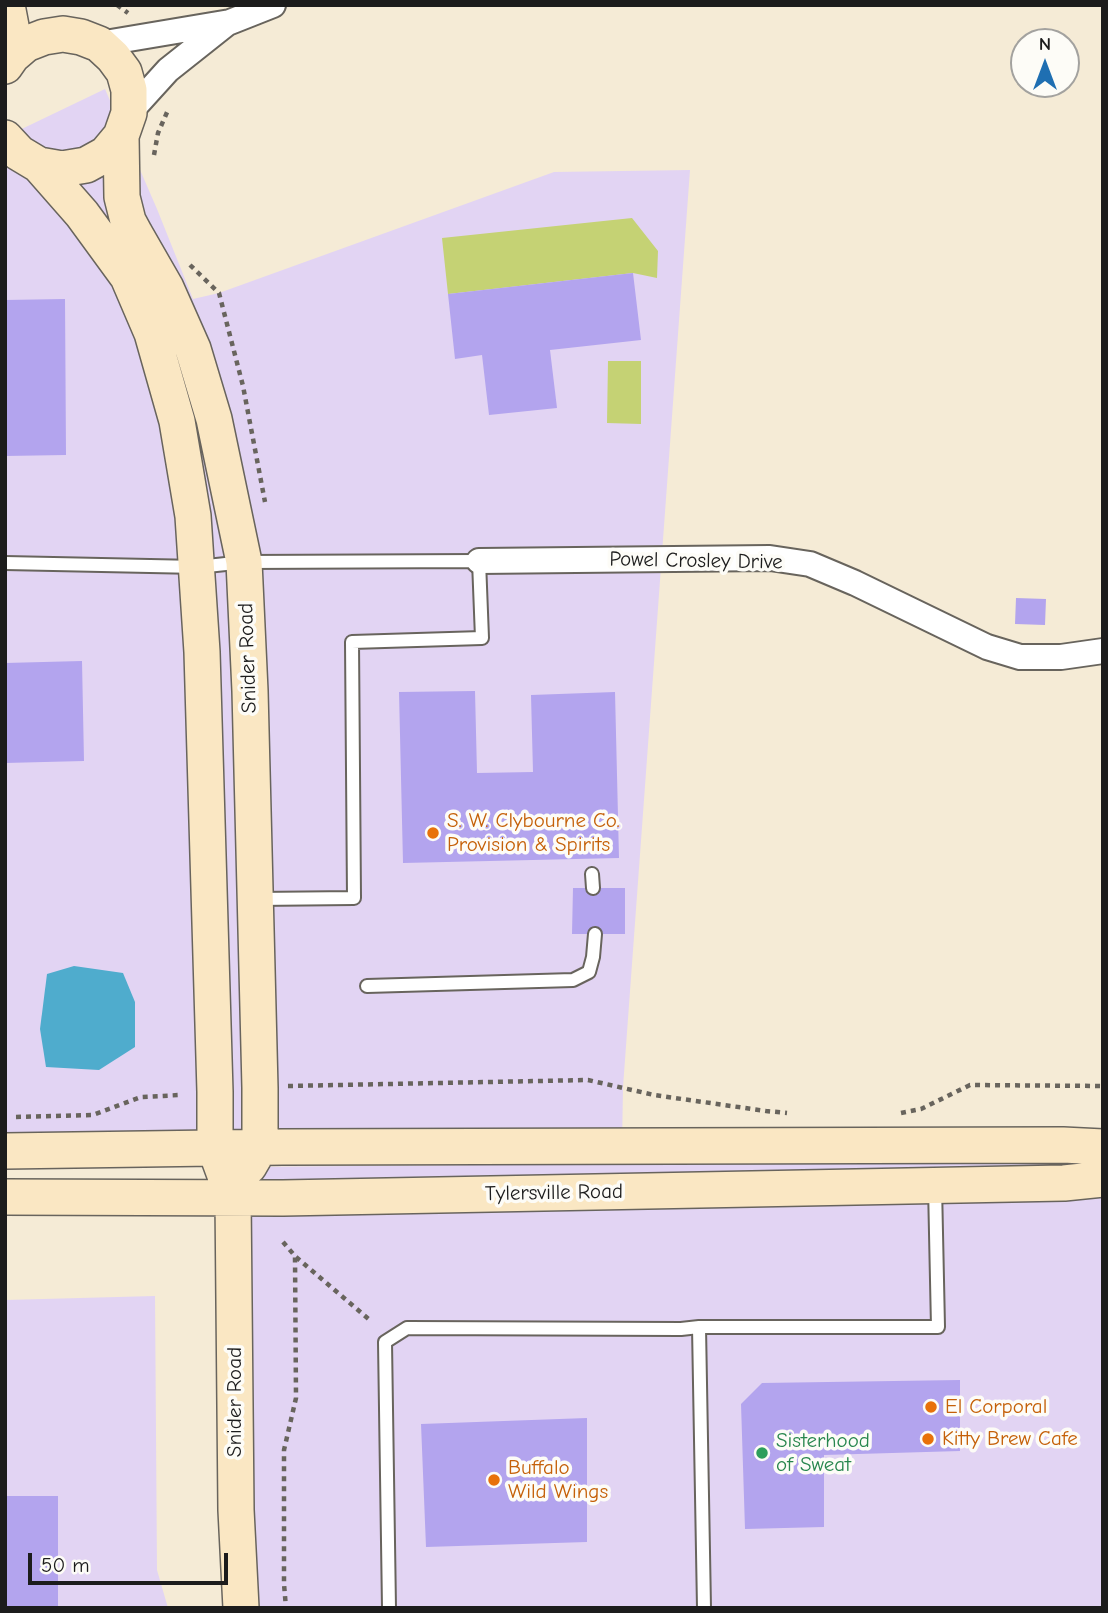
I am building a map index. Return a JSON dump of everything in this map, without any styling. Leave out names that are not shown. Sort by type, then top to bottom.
[{"type":"street","points":[[7,5],[11,26],[9,61]]},
{"type":"street","points":[[55,5],[90,41]]},
{"type":"street","points":[[9,61],[26,44],[44,37],[63,34],[90,41],[230,22],[273,5]]},
{"type":"street","points":[[17,153],[62,169],[86,165],[106,154],[168,70],[230,22]]},
{"type":"street","name":"Snider Road","points":[[90,41],[113,57],[124,72],[129,90],[122,197],[128,221],[166,288],[193,349],[214,419],[244,562],[250,691],[260,1147],[233,1197]]},
{"type":"street","name":"Snider Road","points":[[17,153],[82,215],[128,276],[152,333],[177,421],[193,516],[203,666],[215,1148],[233,1197],[236,1510],[242,1608]]},
{"type":"street","name":"Powel Crosley Drive","points":[[479,561],[770,558],[810,564],[987,647],[1020,657],[1061,657],[1103,651]]},
{"type":"street","points":[[5,1151],[260,1147],[1103,1147]]},
{"type":"street","name":"Tylersville Road","points":[[5,1197],[297,1198],[1064,1183],[1103,1180]]},
{"type":"lane","points":[[5,563],[198,567],[244,562],[479,561],[482,638],[352,642],[354,898],[255,899]]},
{"type":"lane","points":[[592,874],[593,888]]},
{"type":"lane","points":[[367,986],[573,980],[589,972],[595,934]]},
{"type":"lane","points":[[389,1608],[385,1342],[407,1328],[938,1327],[935,1185]]},
{"type":"lane","points":[[699,1327],[704,1608]]},
{"type":"path","points":[[283,1086],[588,1080],[654,1095],[791,1113]]},
{"type":"path","points":[[889,1115],[921,1109],[970,1085],[1103,1086]]},
{"type":"path","points":[[5,1118],[93,1115],[141,1097],[180,1095]]},
{"type":"path","points":[[283,1242],[295,1256],[371,1321]]},
{"type":"path","points":[[286,1608],[284,1450],[296,1398],[295,1256]]},
{"type":"shaded area","points":[[105,89],[193,299],[219,293],[554,172],[690,170],[623,1087],[622,1146],[5,1153],[5,137]]},
{"type":"shaded area","points":[[1103,1160],[1103,1608],[242,1608],[232,1167]]},
{"type":"shaded area","points":[[155,1296],[157,1570],[168,1608],[5,1608],[5,1300]]},
{"type":"green space","points":[[632,218],[658,251],[657,278],[633,273],[448,294],[442,238]]},
{"type":"green space","points":[[608,361],[641,361],[641,424],[607,423]]},
{"type":"water","points":[[74,966],[123,973],[135,1002],[135,1047],[99,1070],[46,1067],[40,1029],[47,974]]},
{"type":"building","points":[[633,273],[641,340],[550,350],[557,408],[489,415],[482,355],[455,359],[448,294]]},
{"type":"building","points":[[65,299],[66,455],[5,456],[5,300]]},
{"type":"building","points":[[1016,598],[1046,599],[1045,625],[1015,624]]},
{"type":"building","points":[[82,661],[84,761],[5,763],[5,663]]},
{"type":"building","points":[[475,691],[477,773],[533,772],[531,695],[615,692],[619,858],[403,863],[399,692]]},
{"type":"building","points":[[573,888],[625,888],[625,934],[572,934]]},
{"type":"building","points":[[960,1380],[960,1451],[824,1455],[824,1527],[745,1529],[741,1404],[762,1383]]},
{"type":"building","points":[[587,1418],[587,1542],[426,1547],[421,1424]]},
{"type":"building","points":[[5,1496],[58,1496],[58,1608],[5,1608]]},
{"type":"place","name":"S. W. Clybourne Co. Provision & Spirits","points":[[433,833]]},
{"type":"place","name":"El Corporal","points":[[931,1407]]},
{"type":"place","name":"Kitty Brew Cafe","points":[[928,1439]]},
{"type":"place","name":"Sisterhood of Sweat","points":[[762,1453]]},
{"type":"place","name":"Buffalo Wild Wings","points":[[494,1480]]}]
